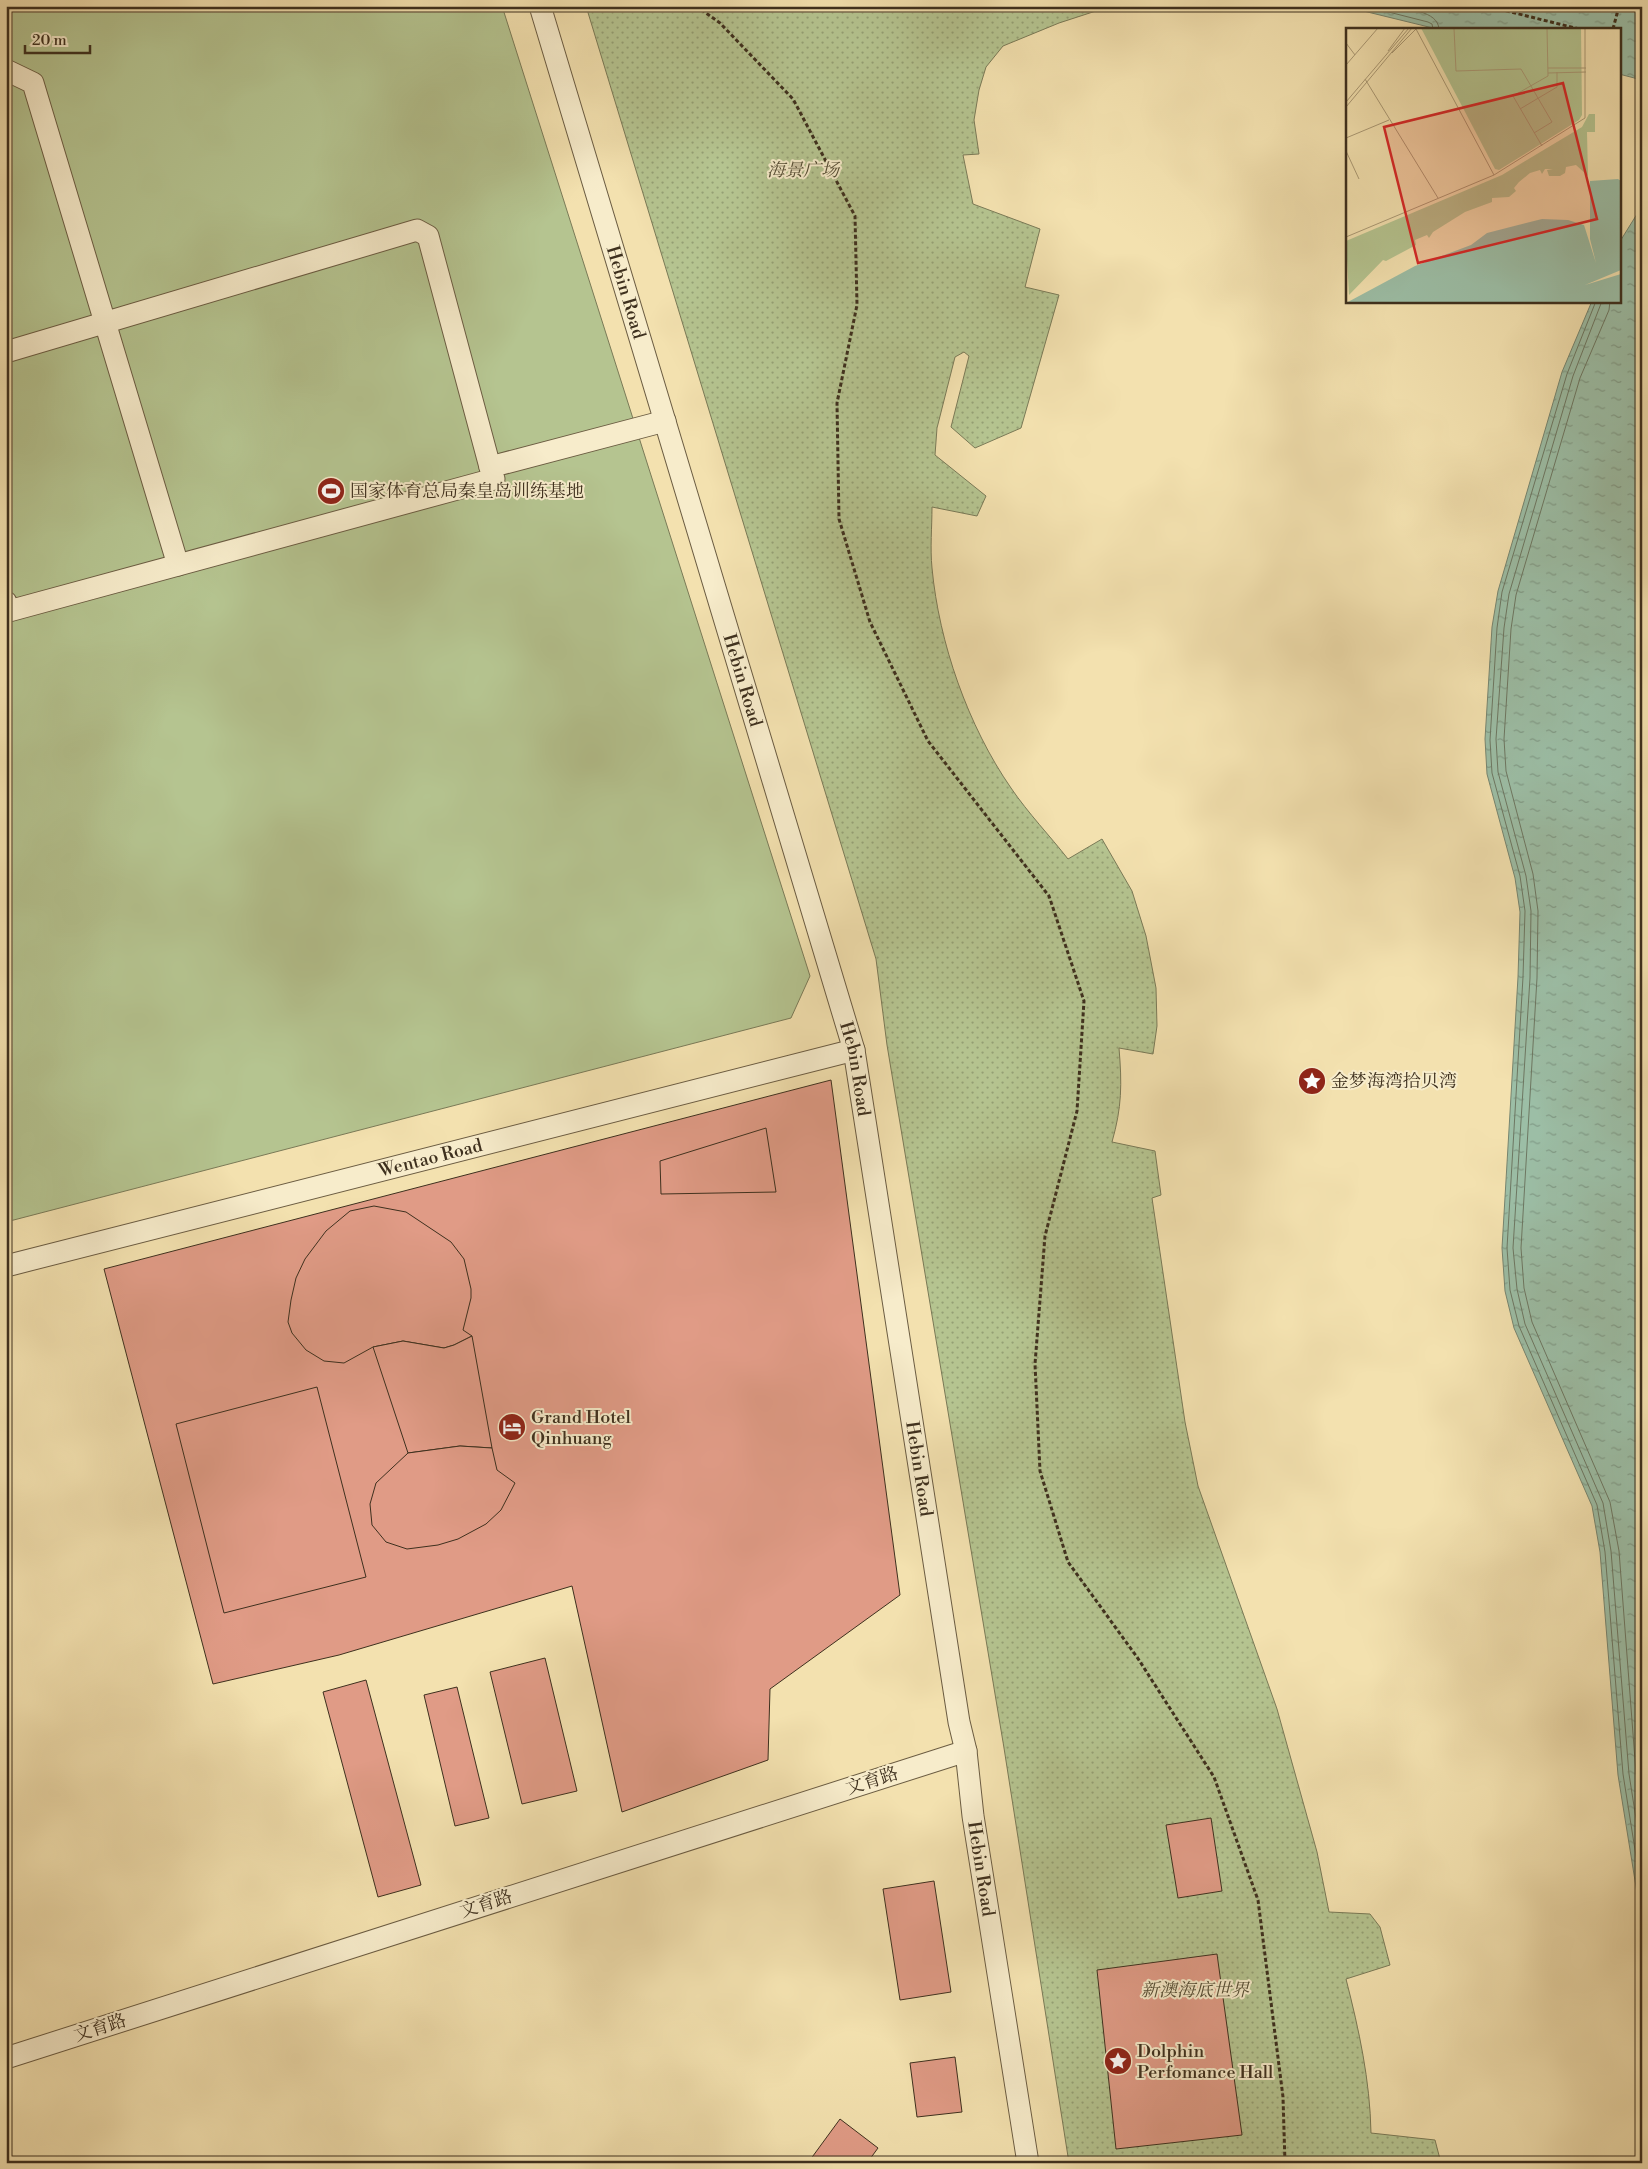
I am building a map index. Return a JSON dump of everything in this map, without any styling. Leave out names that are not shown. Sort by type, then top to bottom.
[{"type":"street","name":"Hebin Road","points":[[540,6],[854,1050],[959,1722],[966,1751],[973,1816],[1028,2163]]},
{"type":"street","points":[[6,70],[33,84],[178,566]]},
{"type":"street","points":[[6,352],[106,324],[417,230],[428,236],[494,480],[9,611],[6,602]]},
{"type":"street","points":[[490,467],[665,422]]},
{"type":"street","name":"Wentao Road","points":[[6,1266],[854,1050]]},
{"type":"street","name":"文育路","points":[[6,2058],[966,1751]]},
{"type":"path","points":[[696,6],[720,23],[792,99],[855,216],[857,305],[837,403],[839,519],[870,622],[928,741],[1049,896],[1084,1001],[1076,1111],[1045,1236],[1035,1364],[1040,1471],[1068,1562],[1137,1657],[1214,1777],[1258,1900],[1284,2098],[1285,2163]]},
{"type":"path","points":[[1487,6],[1575,28]]},
{"type":"path","points":[[1613,28],[1619,6]]},
{"type":"green space","name":"国家体育总局秦皇岛训练基地","points":[[6,6],[502,6],[810,976],[791,1018],[6,1222]]},
{"type":"green space","name":"海景广场","points":[[586,6],[1105,6],[1102,9],[1059,23],[1003,46],[986,67],[979,90],[974,120],[979,154],[963,155],[973,204],[1040,229],[1025,287],[1059,295],[1021,428],[975,448],[951,427],[969,356],[964,352],[955,357],[937,428],[935,455],[986,496],[977,516],[932,507],[931,560],[936,596],[941,625],[958,683],[982,738],[1011,788],[1068,859],[1102,839],[1132,891],[1146,936],[1156,988],[1157,1026],[1153,1054],[1119,1048],[1120,1095],[1118,1118],[1112,1142],[1155,1151],[1161,1195],[1152,1198],[1185,1422],[1198,1486],[1277,1709],[1317,1852],[1329,1912],[1370,1914],[1380,1927],[1390,1965],[1346,1979],[1363,2055],[1371,2133],[1435,2140],[1441,2163],[1069,2163],[1004,1748],[887,1045],[876,959]]},
{"type":"water","points":[[1343,6],[1642,6],[1642,80],[1620,74],[1620,28],[1433,28]]},
{"type":"water","points":[[1642,206],[1642,1924],[1618,1775],[1600,1552],[1592,1506],[1514,1328],[1505,1291],[1502,1248],[1520,912],[1515,878],[1487,774],[1485,739],[1492,627],[1498,591],[1562,372],[1592,302],[1620,302],[1620,241]]},
{"type":"building","name":"Grand Hotel Qinhuang","points":[[831,1080],[900,1595],[770,1689],[768,1760],[622,1812],[572,1586],[339,1655],[213,1684],[104,1269]]},
{"type":"building","points":[[766,1128],[776,1192],[661,1194],[660,1161]]},
{"type":"building","points":[[374,1206],[406,1212],[451,1242],[464,1259],[471,1289],[471,1298],[463,1330],[472,1336],[444,1348],[403,1341],[373,1347],[344,1363],[324,1361],[306,1350],[292,1333],[288,1322],[296,1278],[305,1259],[326,1231],[350,1211]]},
{"type":"building","points":[[472,1336],[492,1448],[460,1446],[408,1453],[373,1347],[403,1341],[444,1348]]},
{"type":"building","points":[[317,1387],[366,1577],[224,1613],[176,1424]]},
{"type":"building","points":[[460,1446],[492,1448],[497,1470],[515,1483],[501,1510],[486,1524],[458,1539],[438,1545],[407,1549],[386,1542],[372,1525],[370,1504],[376,1483],[408,1453]]},
{"type":"building","points":[[545,1658],[577,1791],[522,1804],[490,1672]]},
{"type":"building","points":[[366,1680],[421,1885],[378,1897],[323,1692]]},
{"type":"building","points":[[457,1687],[489,1818],[455,1826],[424,1695]]},
{"type":"building","points":[[1211,1818],[1222,1891],[1178,1898],[1166,1825]]},
{"type":"building","points":[[934,1881],[951,1992],[900,2000],[883,1889]]},
{"type":"building","points":[[1217,1954],[1242,2135],[1116,2149],[1097,1970]]},
{"type":"building","points":[[955,2057],[962,2112],[917,2117],[910,2063]]},
{"type":"building","points":[[840,2119],[878,2148],[867,2163],[814,2163],[810,2160]]},
{"type":"place","name":"国家体育总局秦皇岛训练基地","points":[[331,491]]},
{"type":"place","name":"金梦海湾拾贝湾","points":[[1312,1081]]},
{"type":"place","name":"Grand Hotel Qinhuang","points":[[512,1427]]},
{"type":"place","name":"Dolphin Perfomance Hall","points":[[1118,2061]]},
{"type":"park label","name":"新澳海底世界","points":[[1195,1990]]}]
